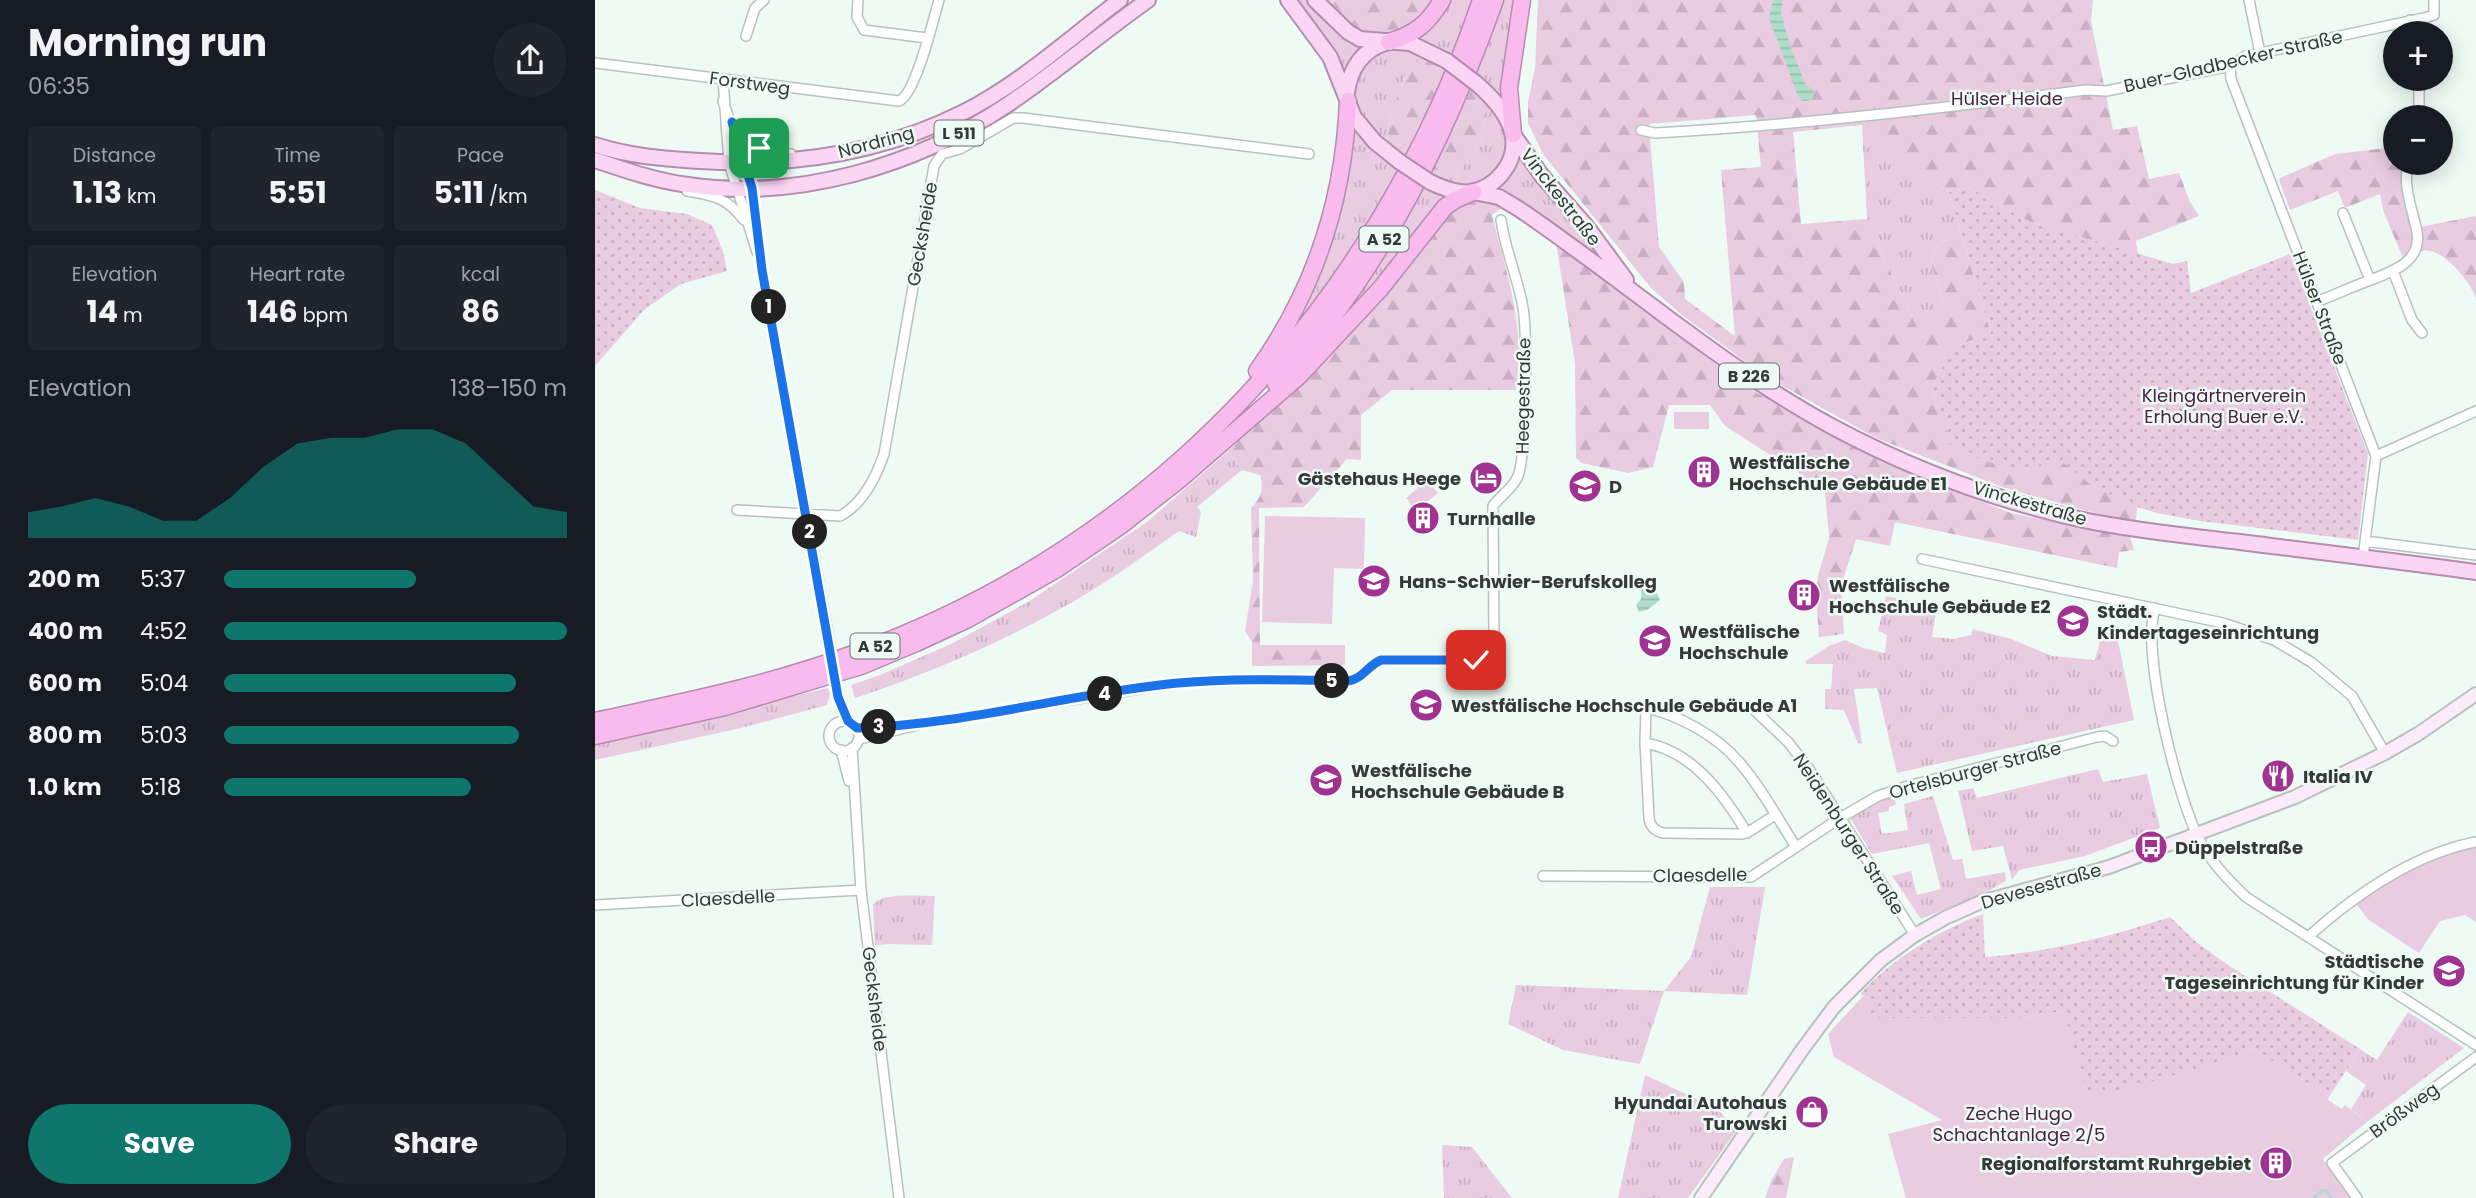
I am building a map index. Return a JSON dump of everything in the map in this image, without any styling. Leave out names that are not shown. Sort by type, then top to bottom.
[{"type":"highway","points":[[1389,42],[1411,35],[1427,21],[1442,0]]},
{"type":"highway","name":"A 52","points":[[595,721],[722,694],[811,669],[856,654],[968,605],[1030,570],[1111,516],[1176,464],[1219,424],[1294,343],[1331,295],[1379,223],[1417,152],[1461,59],[1481,0]]},
{"type":"highway","name":"A 52","points":[[595,736],[725,707],[777,692],[861,666],[916,643],[968,619],[1057,569],[1119,527],[1179,480],[1219,444],[1307,349],[1342,302],[1391,227],[1424,169],[1471,69],[1495,0]]},
{"type":"highway","points":[[1513,134],[1509,92],[1522,0]]},
{"type":"highway","points":[[1219,424],[1292,318],[1314,272],[1332,219],[1344,152],[1348,101]]},
{"type":"highway","points":[[1219,444],[1299,376],[1381,288],[1445,207],[1473,192]]},
{"type":"main road","name":"Nordring","points":[[595,145],[653,158],[737,163],[800,160],[872,147],[913,134],[964,112],[1023,75],[1120,0]]},
{"type":"main road","name":"Nordring","points":[[595,160],[653,178],[687,185],[744,188],[816,183],[885,164],[929,148],[1004,107],[1148,0]]},
{"type":"main road","name":"B 226","points":[[1288,0],[1330,57],[1354,117],[1368,136],[1430,182],[1457,191],[1473,192]]},
{"type":"main road","name":"B 226","points":[[1315,0],[1350,33],[1366,40],[1410,43],[1447,61],[1477,84],[1497,104],[1513,134]]},
{"type":"main road","points":[[1348,101],[1350,76],[1357,63],[1371,49],[1389,42]]},
{"type":"main road","points":[[1473,192],[1493,182],[1503,172],[1511,158],[1513,134]]},
{"type":"main road","name":"Vinckestraße","points":[[1513,134],[1529,160],[1587,227],[1635,292]]},
{"type":"main road","name":"Vinckestraße","points":[[1473,192],[1505,200],[1635,292],[1711,351],[1785,400],[1871,446],[1962,484],[2059,514],[2120,527],[2476,572]]},
{"type":"street","points":[[747,36],[755,8],[764,0]]},
{"type":"street","points":[[858,0],[857,16],[864,30],[927,38],[939,0]]},
{"type":"street","points":[[2249,0],[2260,53]]},
{"type":"street","name":"Buer-Gladbecker-Straße","points":[[1641,130],[1655,133],[1781,124],[2086,90],[2106,91],[2230,66],[2239,59],[2260,53],[2434,15],[2434,0]]},
{"type":"street","name":"Forstweg","points":[[595,63],[891,101],[905,98],[913,83],[927,38]]},
{"type":"street","name":"Hülser Straße","points":[[2230,66],[2231,79],[2376,456],[2363,557]]},
{"type":"street","points":[[723,79],[723,100],[762,270],[829,639],[838,697],[836,723]]},
{"type":"street","points":[[723,100],[732,122],[748,225],[762,270]]},
{"type":"street","name":"Gecksheide","points":[[737,510],[840,516],[848,512],[876,477],[884,454],[934,166],[942,154],[960,149],[1013,118],[1309,153]]},
{"type":"street","points":[[732,122],[749,143],[775,153],[791,154],[800,160]]},
{"type":"street","points":[[2318,302],[2406,264],[2417,245],[2418,235],[2405,175]]},
{"type":"street","name":"Nordring","points":[[653,178],[676,189],[721,197],[734,207],[748,225]]},
{"type":"street","points":[[2343,213],[2370,280]]},
{"type":"street","name":"Heegestraße","points":[[926,723],[1176,683],[1248,680],[1348,681],[1363,676],[1372,665],[1381,660],[1476,660],[1492,649],[1493,506],[1501,494],[1512,486],[1521,469],[1524,385],[1523,307],[1501,219]]},
{"type":"street","points":[[2393,271],[2412,320],[2422,333]]},
{"type":"street","points":[[2376,456],[2476,411]]},
{"type":"street","points":[[2365,541],[2476,555]]},
{"type":"street","points":[[1922,559],[2155,608],[2241,628],[2274,640],[2300,654],[2336,680],[2352,696],[2385,752]]},
{"type":"street","points":[[2155,608],[2152,617],[2153,650],[2163,721],[2175,772],[2197,835],[2221,873],[2246,897],[2476,1045]]},
{"type":"street","name":"Devesestraße","points":[[1701,1198],[1833,1007],[1881,960],[1915,935],[1981,902],[2109,867],[2295,797],[2419,734],[2476,694]]},
{"type":"street","points":[[838,697],[848,721],[857,728],[859,739]]},
{"type":"street","name":"Neidenburger Straße","points":[[1750,706],[1788,742],[1809,769],[1915,935]]},
{"type":"street","points":[[1775,815],[1747,833],[1657,831],[1650,823],[1645,743],[1646,708],[1670,715],[1692,726],[1739,762],[1775,815],[1796,847]]},
{"type":"street","points":[[848,721],[832,726],[829,738],[835,748],[852,748],[859,739],[926,723]]},
{"type":"street","points":[[857,728],[926,723]]},
{"type":"street","name":"Ortelsburger Straße","points":[[1840,818],[1878,796],[1908,786],[2097,737],[2105,736],[2113,741]]},
{"type":"street","points":[[1645,743],[1670,751],[1703,774],[1721,794],[1747,833]]},
{"type":"street","name":"Gecksheide","points":[[852,748],[861,890],[899,1198]]},
{"type":"street","name":"Gecksheide","points":[[841,750],[854,799]]},
{"type":"street","name":"Claesdelle","points":[[1543,876],[1745,878],[1760,873],[1840,818]]},
{"type":"street","points":[[2308,937],[2374,886],[2448,849],[2476,842]]},
{"type":"street","name":"Claesdelle","points":[[595,905],[861,890]]},
{"type":"street","name":"Brößweg","points":[[2357,1198],[2332,1163],[2476,1057]]},
{"type":"green space","points":[[1293,0],[1307,0],[1323,16],[1369,45],[1344,76]]},
{"type":"green space","points":[[1324,0],[1438,0],[1424,19],[1387,38],[1365,35]]},
{"type":"green space","points":[[1447,0],[1473,0],[1451,57],[1411,40]]},
{"type":"green space","points":[[1504,0],[1520,0],[1505,104],[1476,75]]},
{"type":"green space","name":"Hülser Heide","points":[[1538,0],[2093,0],[2091,21],[2113,130],[2137,126],[2149,179],[2179,173],[2190,202],[2199,216],[2136,241],[2138,254],[2030,222],[1968,187],[1949,192],[1900,163],[1862,125],[1793,132],[1801,224],[1867,219],[1922,338],[1944,304],[1931,264],[1938,243],[1962,236],[1991,333],[1954,347],[1931,388],[1950,437],[2022,472],[2060,459],[2093,486],[2137,507],[2136,521],[2109,517],[2002,487],[1876,438],[1765,376],[1682,315],[1651,288],[1543,154],[1528,123],[1528,102],[1535,68]],"holes":[[[1756,115],[1761,167],[1721,170],[1735,336],[1685,299],[1684,282],[1659,247],[1649,124]]]},
{"type":"green space","points":[[1391,47],[1402,47],[1425,55],[1404,79],[1391,113],[1387,141],[1389,148],[1373,135],[1354,106],[1352,85],[1366,59]]},
{"type":"green space","points":[[1425,55],[1446,70],[1404,158],[1389,148],[1387,141],[1391,113],[1410,66]]},
{"type":"green space","points":[[1471,89],[1488,102],[1481,140],[1450,186],[1430,176]]},
{"type":"green space","points":[[1488,102],[1507,135],[1504,160],[1494,174],[1481,184],[1450,186],[1481,140]]},
{"type":"green space","points":[[1350,120],[1373,148],[1399,171],[1333,278],[1290,335]]},
{"type":"green space","points":[[1862,125],[1900,163],[1949,192],[1962,236],[1938,243],[1931,264],[1944,304],[1922,338],[1867,219]]},
{"type":"green space","points":[[2383,148],[2383,175],[2403,175],[2403,185],[2420,227],[2476,216],[2476,298],[2462,275],[2439,254],[2423,251],[2407,268],[2383,210],[2380,194],[2345,208],[2338,191],[2290,210],[2280,178],[2335,154]]},
{"type":"green space","points":[[1517,153],[1535,179],[1585,234],[1599,258],[1497,186]]},
{"type":"green space","points":[[1424,187],[1452,196],[1401,257],[1315,350],[1394,239]]},
{"type":"green space","name":"Kleingärtnerverein Erholung Buer e.V.","points":[[1968,187],[2030,222],[2173,264],[2187,261],[2191,293],[2290,254],[2368,454],[2358,540],[2200,521],[2157,513],[2137,507],[2093,486],[2060,460],[2022,472],[1980,459],[1948,443],[1950,437],[1931,388],[1954,347],[1991,333],[1949,192]]},
{"type":"green space","points":[[595,190],[640,208],[687,214],[712,225],[723,251],[727,271],[681,284],[645,309],[595,366]]},
{"type":"green space","points":[[1468,197],[1506,205],[1492,215],[1517,324],[1519,368],[1516,390],[1392,390],[1361,415],[1361,460],[1347,459],[1304,507],[1259,508],[1260,645],[1345,645],[1345,665],[1252,666],[1252,642],[1245,631],[1253,581],[1251,508],[1261,493],[1262,485],[1260,475],[1242,470],[1227,452],[1322,361],[1444,214]]},
{"type":"green space","points":[[1556,242],[1744,386],[1905,471],[2011,513],[2130,537],[2134,550],[2119,552],[2117,568],[1895,522],[1890,546],[1856,539],[1841,586],[1844,634],[1819,637],[1816,595],[1818,576],[1829,538],[1825,490],[1725,426],[1710,405],[1669,405],[1653,467],[1628,473],[1582,463],[1576,458],[1575,364]]},
{"type":"green space","points":[[1674,412],[1709,412],[1709,429],[1674,429]]},
{"type":"green space","points":[[1227,452],[1242,470],[1197,507],[1201,512],[1196,537],[1179,531],[1089,592],[1023,629],[940,667],[855,698],[851,685],[951,644],[1028,602],[1147,522]]},
{"type":"green space","points":[[1427,480],[1438,493],[1416,511],[1406,498]]},
{"type":"green space","points":[[1265,516],[1365,518],[1364,569],[1334,568],[1332,624],[1262,622]]},
{"type":"green space","points":[[1886,596],[1937,607],[1932,637],[1953,639],[1971,635],[1973,629],[2011,639],[2052,656],[2095,660],[2103,629],[2115,626],[2134,720],[1897,773],[1877,688],[1854,689],[1862,744],[1858,743],[1844,710],[1825,709],[1825,689],[1831,689],[1833,664],[1806,664],[1806,661],[1829,646],[1845,640],[1885,653],[1887,635],[1878,631]]},
{"type":"green space","points":[[828,688],[830,694],[827,705],[741,728],[595,760],[595,743]]},
{"type":"green space","points":[[2098,769],[2103,782],[2147,774],[2160,828],[2085,856],[2019,870],[2012,880],[2003,846],[1972,851],[1958,791],[1973,788],[1977,798]]},
{"type":"green space","points":[[1894,794],[1896,805],[1889,807],[1889,811],[1878,813],[1882,834],[1908,830],[1904,804],[1933,796],[1953,860],[1962,859],[1966,879],[2005,872],[2006,881],[1985,893],[1921,919],[1892,876],[1911,871],[1917,895],[1941,889],[1929,843],[1872,854],[1849,816]]},
{"type":"green space","points":[[2476,846],[2476,922],[2465,915],[2440,921],[2419,953],[2369,920],[2356,904],[2428,861]]},
{"type":"green space","points":[[1710,887],[1765,887],[1747,995],[1664,991],[1691,957]]},
{"type":"green space","points":[[901,896],[935,896],[932,945],[875,945],[873,905],[877,901]]},
{"type":"green space","points":[[1983,914],[1985,957],[2079,943],[2170,917],[2196,942],[2231,967],[2360,1049],[2329,1097],[2252,1048],[2226,1060],[2103,1095],[2086,1091],[2064,1011],[2021,1018],[1868,1018],[1868,998],[1860,994],[1873,981],[1917,947]]},
{"type":"green space","points":[[1516,985],[1664,991],[1640,1064],[1563,1050],[1508,1024]]},
{"type":"green space","name":"Zeche Hugo Schachtanlage 2/5","points":[[1863,996],[1868,998],[1869,1018],[2021,1018],[2065,1011],[2086,1091],[2223,1061],[2252,1048],[2329,1097],[2328,1100],[2342,1109],[2345,1105],[2367,1122],[2323,1159],[2351,1198],[1906,1198],[1888,1134],[1942,1120],[1834,1057],[1828,1034]]},
{"type":"green space","points":[[2408,1012],[2464,1048],[2367,1122],[2351,1109],[2366,1085],[2346,1071],[2360,1049],[2377,1060]]},
{"type":"green space","points":[[1645,1075],[1716,1108],[1737,1130],[1688,1198],[1618,1198]]},
{"type":"green space","points":[[1442,1145],[1472,1147],[1512,1198],[1444,1198]]},
{"type":"green space","points":[[1794,1157],[1786,1198],[1765,1198],[1784,1159]]},
{"type":"shaded area","points":[[1773,0],[1783,0],[1781,14],[1792,51],[1806,85],[1814,90],[1813,98],[1807,101],[1802,101],[1798,96],[1769,18]]},
{"type":"shaded area","points":[[1645,584],[1655,589],[1660,600],[1647,610],[1639,612],[1636,605],[1641,599],[1642,586]]},
{"type":"waterway","points":[[2314,1197],[2326,1190],[2331,1198]]},
{"type":"place","name":"Westfälische Hochschule Gebäude E1","points":[[1704,472]]},
{"type":"place","name":"Gästehaus Heege","points":[[1486,478]]},
{"type":"place","name":"D","points":[[1585,486]]},
{"type":"place","name":"Turnhalle","points":[[1423,518]]},
{"type":"place","name":"Hans-Schwier-Berufskolleg","points":[[1374,581]]},
{"type":"place","name":"Westfälische Hochschule Gebäude E2","points":[[1804,595]]},
{"type":"place","name":"Städt. Kindertageseinrichtung","points":[[2073,621]]},
{"type":"place","name":"Westfälische Hochschule","points":[[1655,641]]},
{"type":"place","name":"Westfälische Hochschule Gebäude A1","points":[[1426,705]]},
{"type":"place","name":"Italia IV","points":[[2278,776]]},
{"type":"place","name":"Westfälische Hochschule Gebäude B","points":[[1326,780]]},
{"type":"place","name":"Düppelstraße","points":[[2151,847]]},
{"type":"place","name":"Städtische Tageseinrichtung für Kinder","points":[[2449,971]]},
{"type":"place","name":"Hyundai Autohaus Turowski","points":[[1812,1112]]},
{"type":"place","name":"Regionalforstamt Ruhrgebiet","points":[[2276,1163]]},
{"type":"route","points":[[759,148],[749,143],[732,122],[752,188],[762,270],[838,697],[848,721],[857,728],[926,723],[1176,683],[1248,680],[1348,681],[1363,676],[1372,665],[1381,660],[1476,660]]}]
